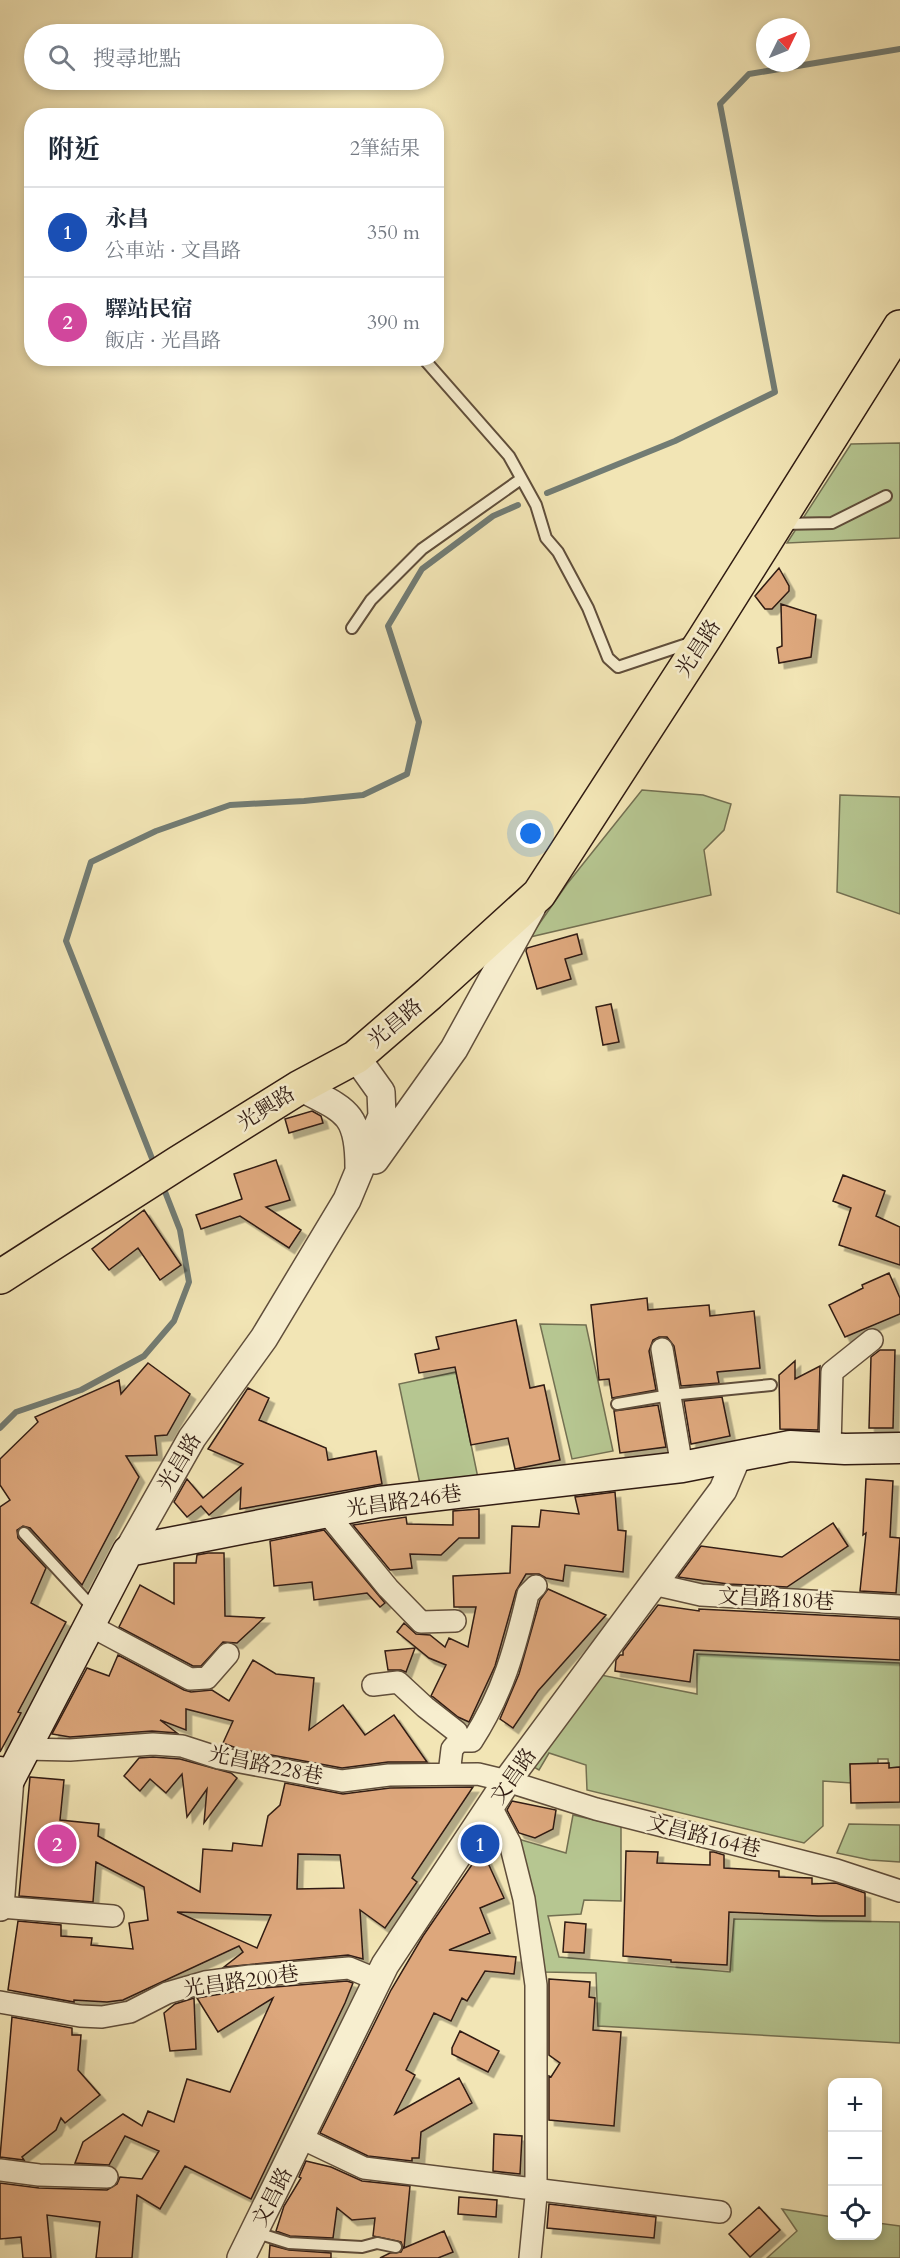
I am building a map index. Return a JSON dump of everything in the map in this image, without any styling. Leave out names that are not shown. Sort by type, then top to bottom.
[{"type":"main road","name":"光昌路","points":[[356,1056],[429,994],[539,894],[705,639],[900,327]]},
{"type":"main road","name":"光興路","points":[[0,1277],[178,1162],[300,1087],[356,1056]]},
{"type":"main road","points":[[737,1457],[790,1446],[900,1448]]},
{"type":"main road","name":"光昌路246巷","points":[[128,1551],[379,1502],[682,1467],[737,1457]]},
{"type":"main road","name":"光昌路","points":[[5,1775],[25,1749],[128,1551]]},
{"type":"street","points":[[347,1200],[454,1049],[539,894]]},
{"type":"street","name":"光昌路","points":[[128,1551],[192,1438],[264,1338],[347,1200],[382,1116],[381,1092],[356,1056]]},
{"type":"street","points":[[300,1087],[337,1106],[351,1119],[356,1135],[359,1166],[347,1200]]},
{"type":"street","points":[[830,1448],[832,1372],[872,1340]]},
{"type":"street","points":[[662,1349],[682,1467]]},
{"type":"street","name":"文昌路","points":[[241,2258],[386,1965],[507,1780],[723,1491],[737,1457]]},
{"type":"street","points":[[326,1512],[388,1588],[422,1622],[455,1621]]},
{"type":"street","name":"文昌路180巷","points":[[653,1584],[701,1595],[900,1606]]},
{"type":"street","points":[[449,1774],[452,1749],[459,1741],[472,1741],[492,1707],[504,1681],[528,1594],[536,1586]]},
{"type":"street","points":[[93,1618],[190,1679],[207,1678],[228,1654]]},
{"type":"street","points":[[373,1685],[398,1682],[457,1732],[459,1741]]},
{"type":"street","name":"光昌路228巷","points":[[25,1749],[70,1750],[153,1744],[182,1746],[219,1758],[342,1781],[390,1775],[449,1774],[478,1774],[507,1780]]},
{"type":"street","name":"光昌路","points":[[0,1907],[5,1775]]},
{"type":"street","name":"文昌路164巷","points":[[507,1780],[596,1809],[828,1867],[900,1891]]},
{"type":"street","points":[[491,1807],[510,1843],[524,1899],[536,1985],[536,2188],[530,2258]]},
{"type":"street","points":[[0,1907],[113,1916]]},
{"type":"street","name":"光昌路200巷","points":[[0,2002],[80,2016],[102,2017],[130,2012],[167,1992],[205,1982],[238,1977],[349,1968],[378,1980]]},
{"type":"street","points":[[301,2138],[364,2168],[720,2212]]},
{"type":"street","points":[[0,2170],[39,2175],[106,2177]]},
{"type":"lane","points":[[430,366],[509,456],[536,505],[546,538],[558,552],[588,608],[608,658],[618,667],[705,639]]},
{"type":"lane","points":[[352,628],[371,600],[422,549],[521,479]]},
{"type":"lane","points":[[776,525],[832,523],[886,496]]},
{"type":"lane","points":[[616,1404],[670,1395],[771,1385]]},
{"type":"lane","points":[[24,1533],[93,1618]]},
{"type":"lane","points":[[254,2232],[289,2243],[362,2247],[378,2243],[396,2247]]},
{"type":"green space","points":[[900,443],[900,538],[787,543],[851,444]]},
{"type":"green space","points":[[642,790],[703,795],[731,804],[724,830],[704,850],[711,895],[530,937],[567,884]]},
{"type":"green space","points":[[840,795],[900,797],[900,914],[837,892]]},
{"type":"green space","points":[[540,1324],[586,1325],[613,1451],[572,1459]]},
{"type":"green space","points":[[456,1372],[478,1478],[421,1489],[399,1384]]},
{"type":"green space","points":[[697,1654],[900,1663],[900,1767],[889,1768],[888,1759],[878,1759],[878,1763],[850,1764],[851,1783],[823,1781],[823,1826],[804,1843],[587,1790],[586,1765],[549,1753],[539,1770],[532,1766],[601,1675],[697,1694]]},
{"type":"green space","points":[[573,1815],[621,1826],[621,1901],[584,1900],[581,1914],[548,1916],[559,1957],[730,1972],[734,1919],[900,1922],[900,2043],[598,2026],[596,1973],[544,1972],[515,1838],[566,1853]]},
{"type":"green space","points":[[849,1824],[900,1825],[900,1862],[870,1860],[837,1853]]},
{"type":"green space","points":[[782,2209],[828,2216],[828,2240],[882,2240],[882,2224],[900,2226],[900,2258],[767,2258],[797,2231]]},
{"type":"building","points":[[779,568],[789,586],[789,591],[772,609],[765,609],[755,596]]},
{"type":"building","points":[[781,604],[816,615],[811,657],[779,663],[777,648],[782,646]]},
{"type":"building","points":[[577,934],[582,954],[565,959],[571,979],[537,989],[527,948]]},
{"type":"building","points":[[611,1004],[619,1042],[603,1045],[596,1007]]},
{"type":"building","points":[[312,1111],[321,1116],[323,1123],[289,1133],[285,1119]]},
{"type":"building","points":[[276,1160],[290,1200],[266,1207],[301,1230],[289,1248],[240,1216],[201,1229],[196,1215],[242,1199],[234,1174]]},
{"type":"building","points":[[843,1175],[885,1191],[876,1216],[900,1227],[900,1265],[839,1245],[851,1208],[833,1201]]},
{"type":"building","points":[[144,1210],[181,1265],[160,1280],[138,1248],[109,1270],[92,1249]]},
{"type":"building","points":[[889,1273],[900,1298],[900,1314],[845,1337],[829,1305],[863,1288],[862,1285]]},
{"type":"building","points":[[647,1298],[648,1310],[709,1305],[710,1316],[754,1311],[760,1368],[717,1372],[719,1383],[681,1386],[674,1346],[667,1337],[659,1337],[653,1340],[649,1351],[656,1390],[612,1398],[609,1379],[599,1380],[591,1305]]},
{"type":"building","points":[[516,1320],[530,1388],[544,1385],[560,1460],[515,1469],[508,1438],[471,1445],[455,1367],[419,1373],[415,1354],[439,1349],[436,1337]]},
{"type":"building","points":[[880,1350],[895,1350],[893,1428],[869,1428],[871,1357]]},
{"type":"building","points":[[795,1361],[795,1379],[820,1366],[818,1430],[780,1429],[779,1375]]},
{"type":"building","points":[[148,1363],[190,1394],[167,1435],[155,1436],[157,1455],[126,1456],[139,1477],[82,1585],[30,1528],[23,1526],[17,1530],[18,1538],[46,1568],[31,1603],[66,1622],[18,1712],[21,1713],[0,1752],[0,1507],[10,1500],[0,1485],[0,1459],[38,1422],[35,1417],[119,1380],[121,1394]]},
{"type":"building","points":[[248,1388],[269,1398],[259,1420],[326,1448],[328,1460],[376,1451],[382,1484],[240,1509],[241,1488],[209,1515],[201,1506],[187,1517],[174,1502],[187,1479],[203,1498],[243,1464],[208,1449]]},
{"type":"building","points":[[722,1397],[730,1436],[691,1444],[684,1401]]},
{"type":"building","points":[[658,1405],[666,1447],[620,1453],[614,1411]]},
{"type":"building","points":[[866,1479],[893,1481],[890,1537],[900,1538],[896,1593],[860,1591],[866,1533],[863,1535]]},
{"type":"building","points":[[615,1492],[618,1530],[626,1531],[623,1572],[565,1565],[563,1581],[546,1578],[539,1574],[526,1574],[516,1591],[495,1666],[469,1722],[458,1717],[431,1696],[446,1665],[429,1658],[397,1632],[404,1623],[416,1634],[430,1635],[445,1647],[449,1638],[468,1647],[476,1607],[454,1607],[453,1576],[510,1573],[512,1526],[539,1527],[541,1510],[579,1514],[575,1497]]},
{"type":"building","points":[[479,1509],[479,1538],[459,1538],[441,1555],[410,1554],[412,1568],[390,1570],[353,1525],[406,1517],[407,1524],[453,1525],[453,1511]]},
{"type":"building","points":[[833,1523],[848,1546],[787,1587],[728,1584],[678,1577],[701,1546],[782,1557]]},
{"type":"building","points":[[324,1530],[385,1603],[380,1607],[367,1593],[314,1600],[312,1582],[274,1586],[270,1541]]},
{"type":"building","points":[[224,1553],[225,1616],[264,1618],[237,1643],[223,1642],[201,1666],[193,1666],[119,1627],[140,1585],[174,1604],[174,1563],[196,1563],[197,1555]]},
{"type":"building","points":[[548,1589],[606,1615],[538,1691],[513,1728],[500,1719],[519,1674],[540,1600]]},
{"type":"building","points":[[658,1605],[699,1611],[699,1609],[900,1619],[900,1660],[694,1650],[690,1682],[615,1671],[616,1660],[623,1655],[623,1651]]},
{"type":"building","points":[[415,1648],[406,1672],[388,1670],[385,1651]]},
{"type":"building","points":[[118,1655],[184,1690],[191,1692],[212,1690],[229,1701],[253,1660],[276,1674],[314,1678],[309,1730],[343,1705],[365,1735],[394,1715],[427,1762],[388,1762],[342,1768],[239,1749],[223,1743],[233,1721],[186,1709],[186,1730],[160,1720],[177,1733],[152,1731],[70,1737],[52,1734],[87,1668],[109,1676]]},
{"type":"building","points":[[139,1758],[180,1759],[231,1773],[237,1778],[204,1823],[207,1789],[187,1817],[182,1774],[166,1793],[150,1779],[140,1791],[124,1776]]},
{"type":"building","points":[[889,1763],[889,1768],[900,1767],[900,1802],[851,1803],[850,1764]]},
{"type":"building","points":[[30,1777],[64,1780],[60,1820],[99,1824],[98,1836],[200,1892],[203,1849],[232,1851],[233,1843],[262,1846],[268,1816],[280,1805],[285,1783],[343,1794],[390,1788],[473,1787],[412,1878],[417,1882],[385,1928],[360,1910],[363,1959],[348,1955],[224,1967],[243,1952],[239,1946],[123,2000],[107,2002],[74,2000],[74,2002],[8,1990],[18,1921],[61,1925],[61,1936],[92,1938],[91,1945],[133,1949],[129,1923],[148,1920],[144,1887],[96,1862],[93,1902],[19,1896]],"holes":[[[298,1854],[340,1855],[344,1888],[297,1889]],[[177,1912],[271,1915],[257,1948]]]},
{"type":"building","points":[[512,1801],[556,1810],[553,1829],[535,1838],[519,1833],[507,1810]]},
{"type":"building","points":[[482,1850],[504,1898],[480,1908],[490,1933],[449,1950],[516,1957],[514,1974],[485,1971],[467,2001],[462,1998],[451,2021],[434,2013],[406,2070],[415,2075],[395,2114],[459,2078],[472,2103],[421,2132],[419,2158],[412,2158],[412,2161],[368,2156],[320,2133],[391,1990],[423,1936]]},
{"type":"building","points":[[626,1851],[658,1852],[657,1863],[710,1865],[710,1852],[714,1852],[724,1855],[724,1868],[779,1871],[779,1877],[812,1878],[812,1884],[836,1883],[865,1893],[865,1916],[729,1912],[727,1965],[671,1962],[671,1960],[623,1956]]},
{"type":"building","points":[[565,1922],[586,1924],[584,1953],[563,1952]]},
{"type":"building","points":[[549,1979],[590,1982],[589,1997],[595,1998],[593,2030],[621,2032],[614,2126],[549,2120],[549,2076],[551,2077],[560,2063],[549,2055]]},
{"type":"building","points":[[347,1981],[353,1983],[345,2003],[251,2199],[185,2166],[160,2209],[137,2195],[132,2258],[96,2258],[100,2222],[47,2215],[51,2258],[23,2258],[21,2237],[0,2239],[0,2183],[39,2188],[107,2190],[117,2184],[120,2177],[142,2179],[159,2151],[125,2136],[109,2165],[75,2163],[83,2142],[123,2114],[142,2126],[148,2111],[174,2122],[187,2079],[230,2092],[273,1998],[218,2032],[197,1998],[251,1989]]},
{"type":"building","points":[[194,1998],[196,2049],[170,2051],[164,2013],[175,2004]]},
{"type":"building","points":[[12,2017],[72,2028],[72,2035],[81,2035],[78,2070],[100,2095],[65,2123],[61,2118],[56,2130],[22,2157],[24,2160],[0,2157]]},
{"type":"building","points":[[460,2031],[499,2051],[488,2072],[452,2054],[452,2048]]},
{"type":"building","points":[[494,2134],[522,2136],[520,2174],[493,2171]]},
{"type":"building","points":[[306,2161],[331,2167],[362,2181],[410,2186],[404,2248],[444,2231],[453,2252],[438,2258],[380,2258],[390,2253],[401,2252],[403,2248],[401,2242],[373,2236],[375,2218],[352,2220],[337,2208],[333,2238],[290,2236],[276,2231],[284,2206],[301,2178],[299,2177]]},
{"type":"building","points":[[459,2197],[497,2200],[496,2217],[458,2214]]},
{"type":"building","points":[[549,2204],[656,2217],[654,2238],[547,2228]]},
{"type":"building","points":[[759,2207],[780,2230],[750,2257],[729,2234]]},
{"type":"building","points":[[270,2245],[289,2250],[331,2253],[331,2258],[269,2258]]},
{"type":"waterway","points":[[547,493],[675,441],[775,392],[720,104],[749,74],[900,49]]},
{"type":"waterway","points":[[155,1166],[66,941],[91,862],[156,831],[230,805],[363,795],[407,774],[419,722],[388,626],[422,569],[493,516],[518,505]]},
{"type":"waterway","points":[[0,1428],[16,1412],[81,1390],[144,1356],[174,1321],[189,1282],[180,1230],[162,1184]]},
{"type":"place","name":"驛站民宿","points":[[57,1844]]},
{"type":"place","name":"永昌","points":[[480,1844]]}]
